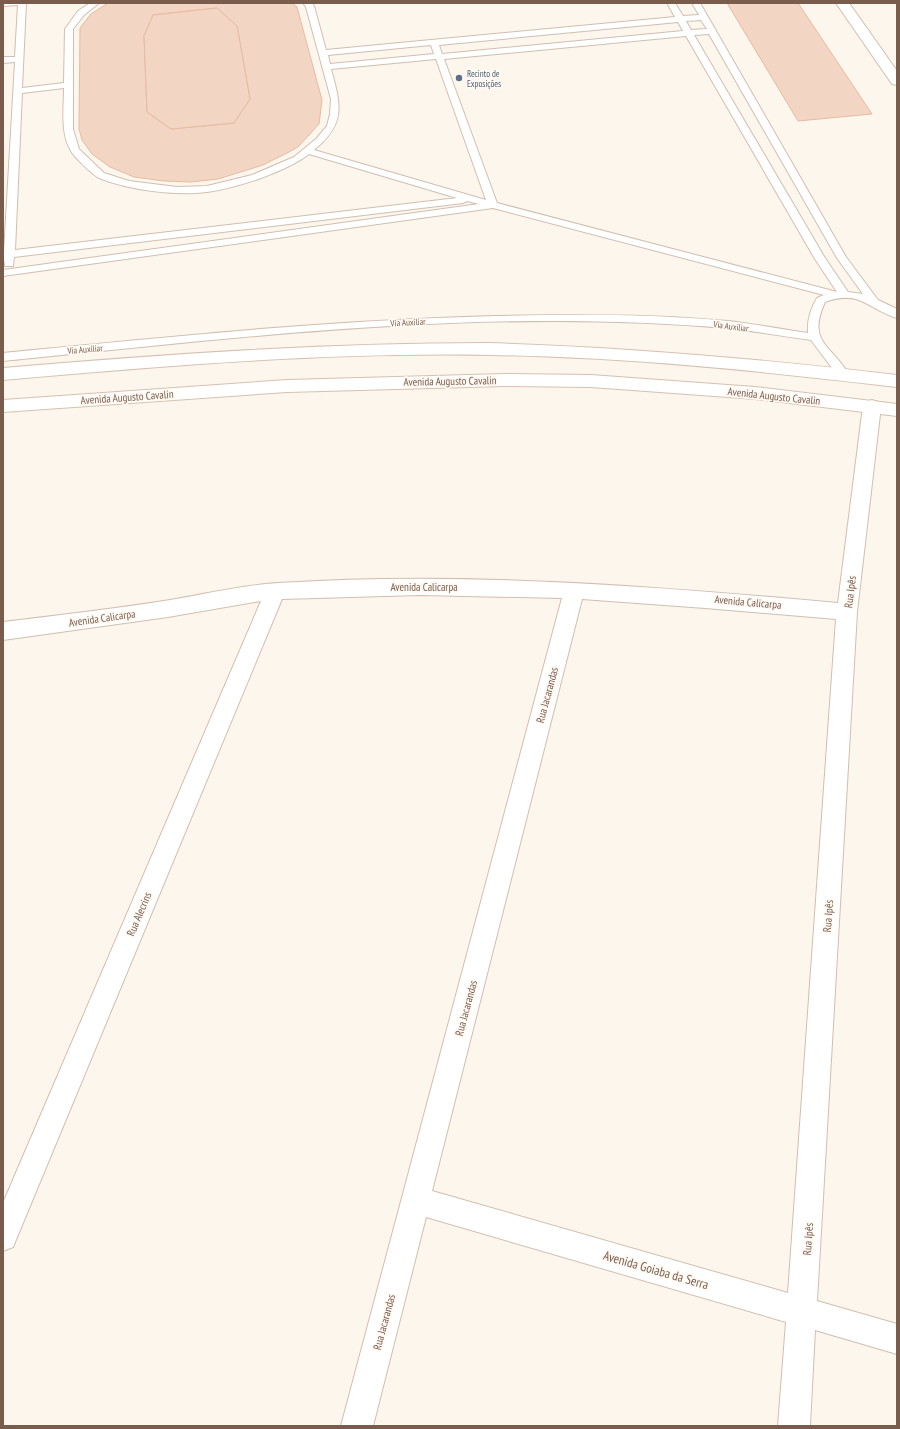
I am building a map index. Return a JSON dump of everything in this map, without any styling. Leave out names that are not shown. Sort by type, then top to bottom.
[{"type":"street","points":[[842,3],[897,81]]},
{"type":"street","points":[[3,374],[286,354],[430,349],[590,353],[748,364],[842,373],[897,381]]},
{"type":"street","points":[[502,350],[505,380]]},
{"type":"street","name":"Rua Ipês","points":[[794,1426],[803,1313],[847,612],[872,406],[874,378]]},
{"type":"street","name":"Avenida Augusto Cavalin","points":[[3,406],[288,386],[505,380],[591,382],[747,393],[897,410]]},
{"type":"street","name":"Avenida Calicarpa","points":[[3,631],[118,617],[275,591],[429,586],[574,591],[696,598],[847,612]]},
{"type":"street","name":"Rua Alecrins","points":[[3,1237],[275,591]]},
{"type":"street","name":"Rua Jacarandas","points":[[357,1426],[574,591]]},
{"type":"street","name":"Avenida Goiaba da Serra","points":[[416,1200],[897,1339]]},
{"type":"lane","points":[[3,4],[18,3]]},
{"type":"lane","points":[[22,3],[18,91],[6,272],[493,205]]},
{"type":"lane","points":[[95,3],[78,16],[69,29],[68,129],[75,150],[101,175],[128,184],[177,190],[207,189],[270,172],[297,159],[308,151],[327,132],[335,114],[335,99],[310,6],[307,3]]},
{"type":"lane","points":[[671,3],[687,34],[820,259],[844,294]]},
{"type":"lane","points":[[696,3],[842,258],[873,300]]},
{"type":"lane","points":[[323,53],[704,17]]},
{"type":"lane","points":[[589,28],[595,42]]},
{"type":"lane","points":[[327,67],[712,31]]},
{"type":"lane","points":[[434,43],[493,205]]},
{"type":"lane","points":[[3,60],[19,59]]},
{"type":"lane","points":[[18,91],[68,85]]},
{"type":"lane","points":[[308,151],[493,205],[833,294],[844,294],[873,300],[897,314]]},
{"type":"lane","points":[[6,254],[471,199],[489,192]]},
{"type":"lane","points":[[833,294],[821,300],[815,311],[812,321],[813,337],[842,373]]},
{"type":"lane","name":"Via Auxiliar","points":[[3,357],[336,326],[432,320],[540,318],[644,319],[718,324],[813,337]]},
{"type":"building","points":[[108,3],[292,3],[297,7],[322,100],[319,124],[298,147],[289,152],[263,165],[218,179],[191,182],[164,181],[134,177],[110,167],[92,154],[82,140],[79,129],[80,28],[91,14]],"holes":[[[217,8],[237,26],[250,99],[234,123],[171,129],[147,112],[144,36],[153,15]]]},
{"type":"building","points":[[727,3],[798,3],[872,114],[798,121]]},
{"type":"building","points":[[217,8],[237,26],[250,99],[234,123],[171,129],[147,112],[144,36],[153,15]]},
{"type":"place","name":"Recinto de Exposições","points":[[459,78]]}]
